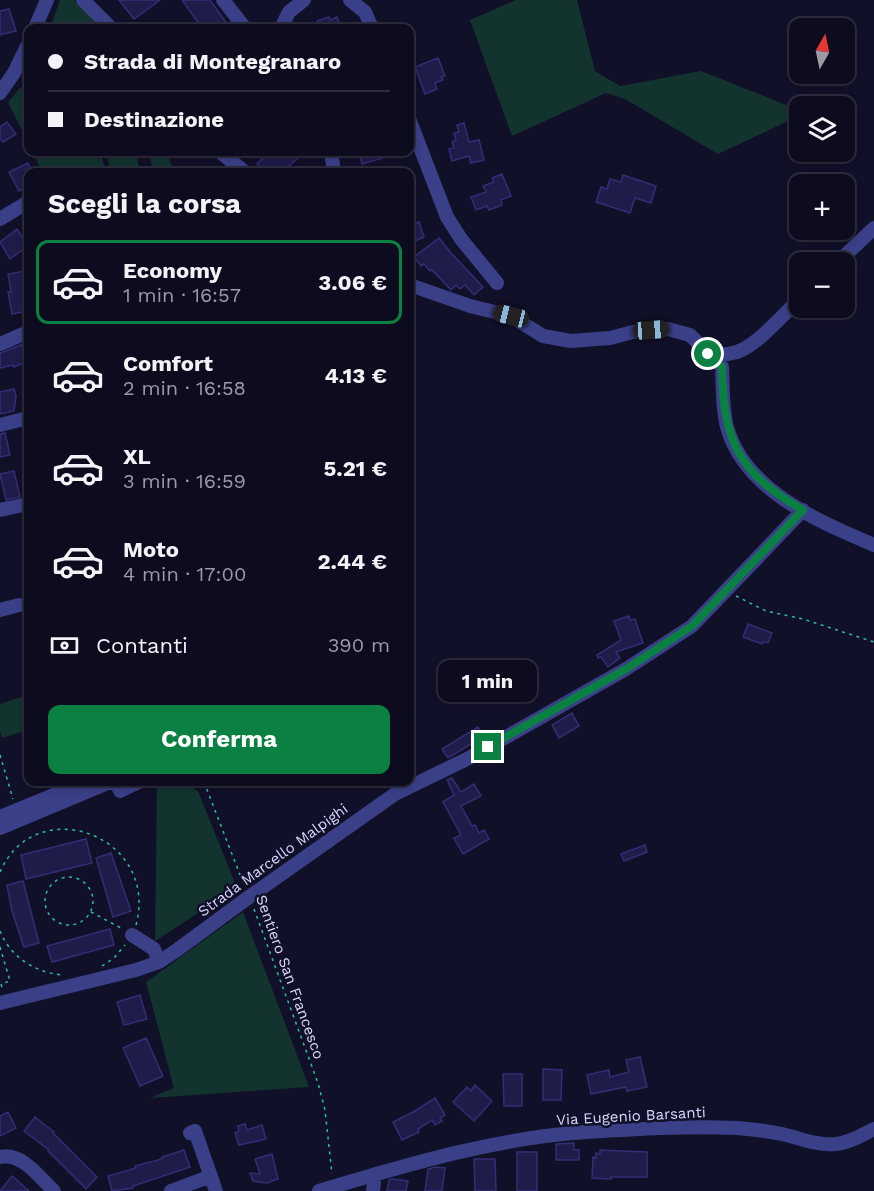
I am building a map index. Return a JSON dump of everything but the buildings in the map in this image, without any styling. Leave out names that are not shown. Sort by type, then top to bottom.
[{"type":"street","points":[[37,24],[47,0]]},
{"type":"street","points":[[83,0],[107,24]]},
{"type":"street","points":[[223,0],[242,24]]},
{"type":"street","points":[[283,24],[289,12],[304,0]]},
{"type":"street","points":[[350,0],[365,12],[370,24]]},
{"type":"street","points":[[0,93],[24,51]]},
{"type":"street","points":[[414,131],[447,217],[461,239],[498,283]]},
{"type":"street","points":[[225,156],[240,168]]},
{"type":"street","points":[[0,219],[24,204]]},
{"type":"street","points":[[849,252],[874,228]]},
{"type":"street","points":[[414,286],[470,306],[511,316],[543,336],[571,341],[610,338],[633,332],[668,329],[690,335],[722,367],[727,427],[737,450],[754,474],[776,494],[803,510],[874,545]]},
{"type":"street","points":[[708,354],[724,355],[738,352],[753,343],[789,309]]},
{"type":"street","points":[[0,344],[24,334]]},
{"type":"street","points":[[0,424],[24,419]]},
{"type":"street","points":[[0,510],[24,505]]},
{"type":"street","name":"Strada Marcello Malpighi","points":[[414,785],[469,758],[626,669],[692,626],[803,510]]},
{"type":"street","points":[[0,610],[19,605]]},
{"type":"street","points":[[0,817],[17,811],[63,786]]},
{"type":"street","points":[[0,828],[100,786]]},
{"type":"street","points":[[118,786],[120,791],[131,786]]},
{"type":"street","name":"Strada Marcello Malpighi","points":[[2,999],[136,970],[159,962],[395,794],[411,786]]},
{"type":"street","points":[[132,934],[154,950],[159,962]]},
{"type":"street","name":"Via Eugenio Barsanti","points":[[319,1191],[449,1154],[583,1132],[658,1128],[737,1128],[759,1130],[814,1143],[837,1144],[874,1129]]},
{"type":"street","points":[[190,1133],[195,1131],[216,1191]]},
{"type":"street","points":[[0,1157],[9,1155],[21,1160],[54,1191]]},
{"type":"street","points":[[373,1191],[375,1174]]},
{"type":"street","points":[[171,1191],[211,1176]]},
{"type":"path","points":[[727,591],[766,611],[803,619],[874,642]]},
{"type":"path","points":[[0,755],[17,811]]},
{"type":"path","name":"Sentiero San Francesco","points":[[206,786],[318,1083],[325,1110],[334,1186]]},
{"type":"path","points":[[0,872],[9,857],[19,847],[31,838],[44,833],[72,830],[100,837],[122,855],[136,880],[139,908],[132,934],[114,958],[95,969]]},
{"type":"path","points":[[70,877],[84,883],[92,896],[90,912],[79,922],[64,924],[57,921],[51,916],[45,902],[49,888],[55,882],[70,877]]},
{"type":"path","points":[[90,912],[132,934]]},
{"type":"path","points":[[0,931],[10,949],[21,959],[46,972],[68,975]]},
{"type":"path","points":[[0,948],[10,981],[1,984],[2,999]]},
{"type":"green space","points":[[60,0],[74,0],[97,24],[51,24]]},
{"type":"green space","points":[[516,0],[577,0],[595,71],[620,86],[701,71],[789,106],[789,121],[718,154],[625,99],[606,93],[512,136],[470,20]]},
{"type":"green space","points":[[21,87],[24,92],[24,135],[8,102]]},
{"type":"green space","points":[[35,156],[97,156],[97,159],[102,158],[105,168],[40,168]]},
{"type":"green space","points":[[107,156],[137,156],[139,168],[110,168]]},
{"type":"green space","points":[[150,156],[168,156],[173,168],[152,168]]},
{"type":"green space","points":[[24,696],[24,731],[2,738],[0,704]]},
{"type":"green space","points":[[157,786],[189,786],[198,791],[237,888],[155,941]]},
{"type":"green space","points":[[243,912],[309,1087],[150,1098],[174,1088],[146,982]]},
{"type":"route","points":[[488,747],[626,669],[692,626],[803,510],[776,494],[754,474],[737,450],[727,427],[722,367],[708,354]]}]
